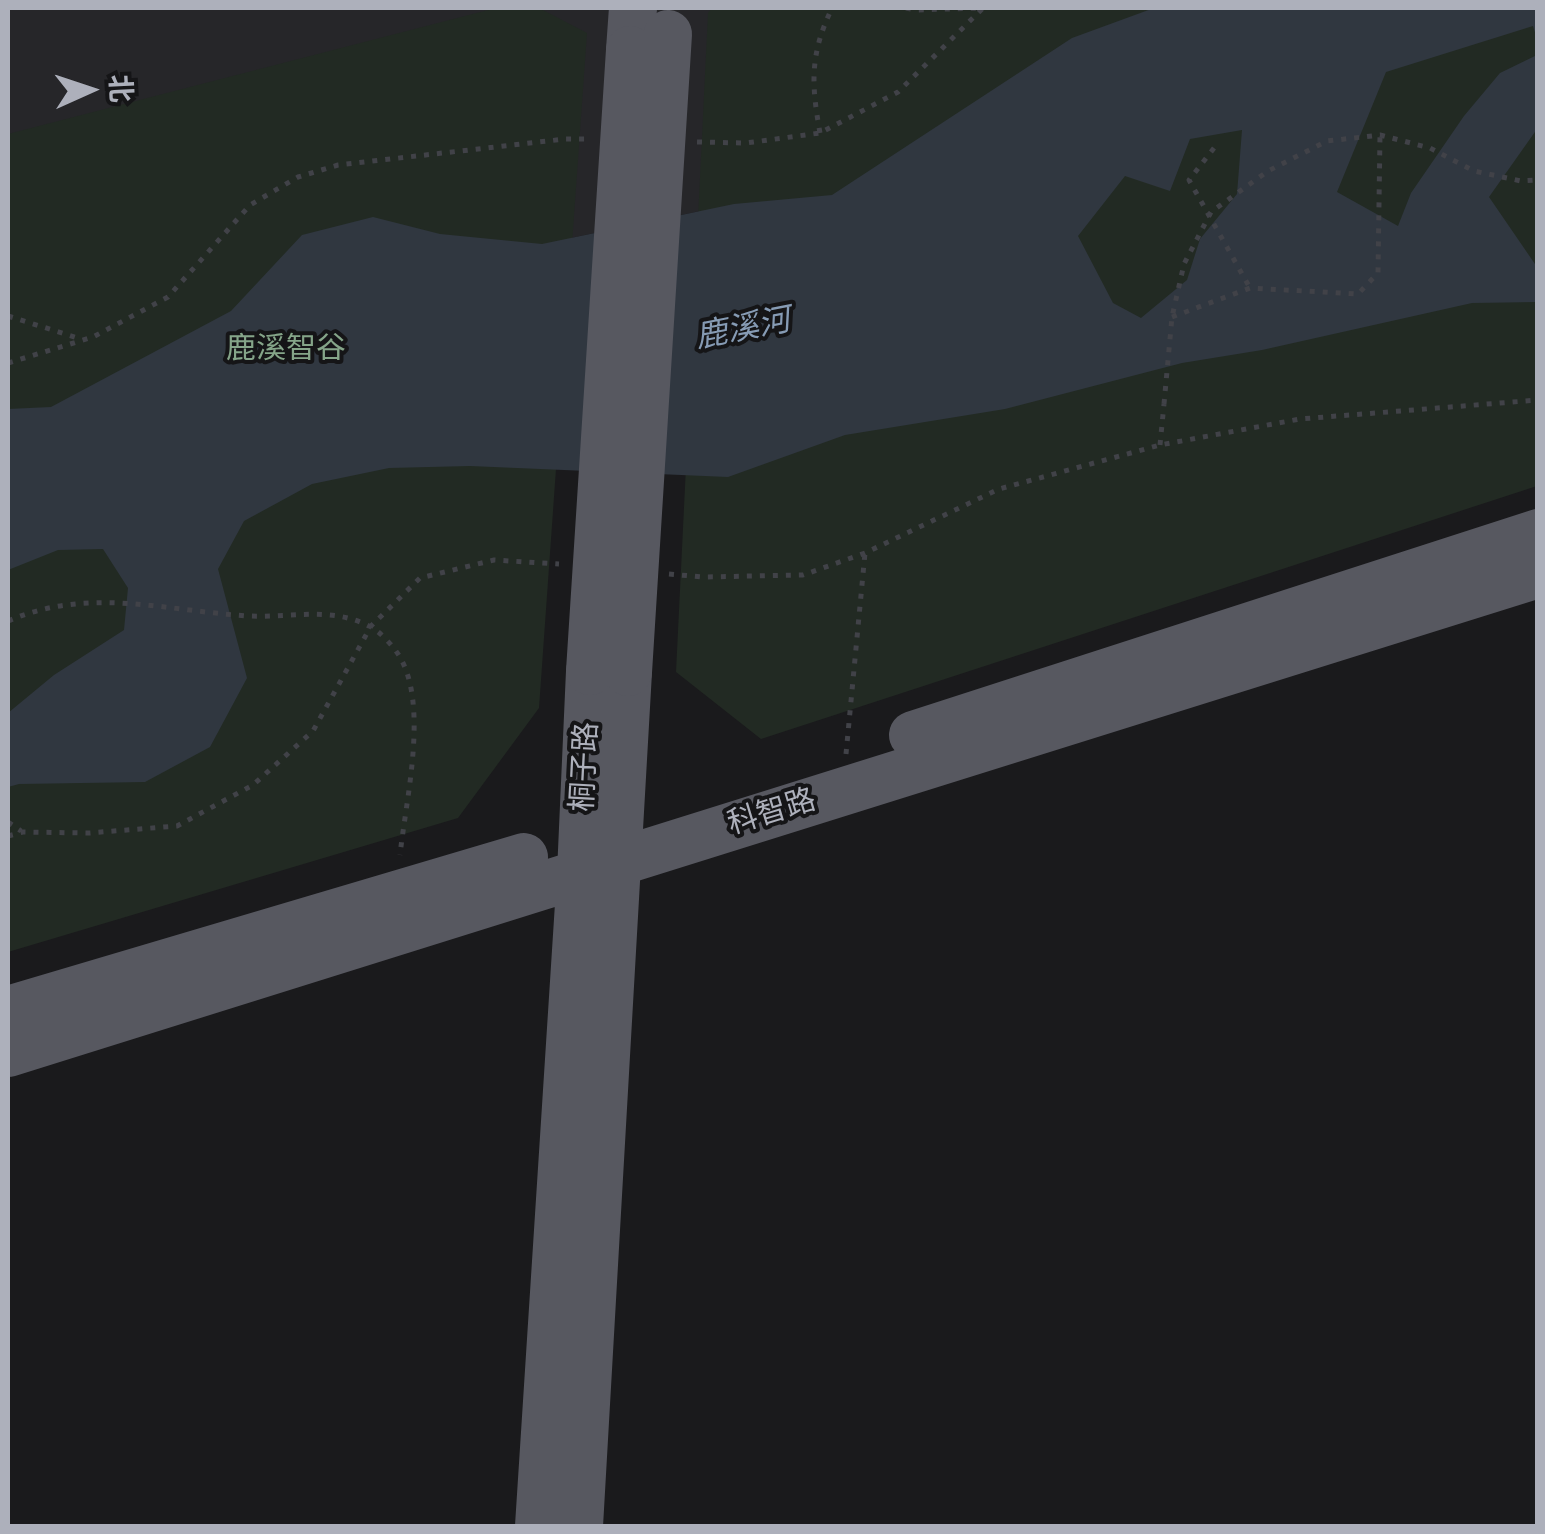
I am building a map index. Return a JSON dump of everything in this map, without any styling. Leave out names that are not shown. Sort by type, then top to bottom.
[{"type":"main road","name":"桐子路","points":[[579,1526],[609,672],[650,25]]},
{"type":"main road","name":"科智路","points":[[8,1054],[601,851],[845,757],[1538,534]]},
{"type":"main road","name":"科智路","points":[[8,1010],[395,895],[601,851],[1538,574]]},
{"type":"main road","name":"桐子路","points":[[539,1526],[601,851]]},
{"type":"path","points":[[820,133],[813,96],[816,42],[832,8]]},
{"type":"path","points":[[906,8],[982,8]]},
{"type":"path","points":[[691,142],[746,143],[820,133],[898,92],[982,8]]},
{"type":"path","points":[[1160,445],[1172,318],[1184,264],[1211,212],[1268,170],[1327,141],[1380,135],[1430,148],[1474,171],[1521,181],[1538,180]]},
{"type":"path","points":[[1172,318],[1250,288],[1358,294],[1378,273],[1380,135]]},
{"type":"path","points":[[8,364],[84,340],[168,296],[250,205],[298,177],[338,165],[565,139],[601,140]]},
{"type":"path","points":[[1214,148],[1189,180],[1250,288]]},
{"type":"path","points":[[8,316],[84,340]]},
{"type":"path","points":[[665,574],[803,576],[865,553],[1000,489],[1160,445],[1300,418],[1538,400]]},
{"type":"path","points":[[845,757],[865,553]]},
{"type":"path","points":[[8,836],[22,832],[89,833],[177,826],[253,785],[313,731],[371,626],[420,578],[494,560],[572,566]]},
{"type":"path","points":[[8,620],[63,604],[154,604],[251,616],[315,612],[371,626],[401,658],[416,716],[395,895]]},
{"type":"path","points":[[8,822],[22,832]]},
{"type":"shaded area","points":[[8,8],[1154,8],[734,204],[542,244],[8,409]]},
{"type":"green space","name":"鹿溪智谷","points":[[496,8],[539,8],[587,33],[539,708],[458,818],[8,952],[8,134]]},
{"type":"green space","points":[[712,8],[1537,8],[1537,486],[761,739],[676,672],[708,13]]},
{"type":"water","name":"鹿溪河","points":[[1154,8],[1537,8],[1537,39],[1533,26],[1386,72],[1337,192],[1398,226],[1411,193],[1464,116],[1500,73],[1537,55],[1537,129],[1489,197],[1537,267],[1537,302],[1472,303],[1262,350],[1182,363],[1005,409],[845,435],[728,477],[470,466],[389,468],[312,484],[244,521],[218,569],[247,678],[210,747],[145,782],[8,787],[8,713],[54,675],[124,630],[128,588],[103,549],[58,550],[8,570],[8,409],[51,407],[231,311],[302,235],[373,217],[440,234],[542,244],[734,204],[832,195],[1072,38]],"holes":[[[1242,130],[1237,194],[1200,239],[1187,280],[1141,318],[1113,303],[1078,236],[1125,176],[1170,191],[1190,139]]]}]
